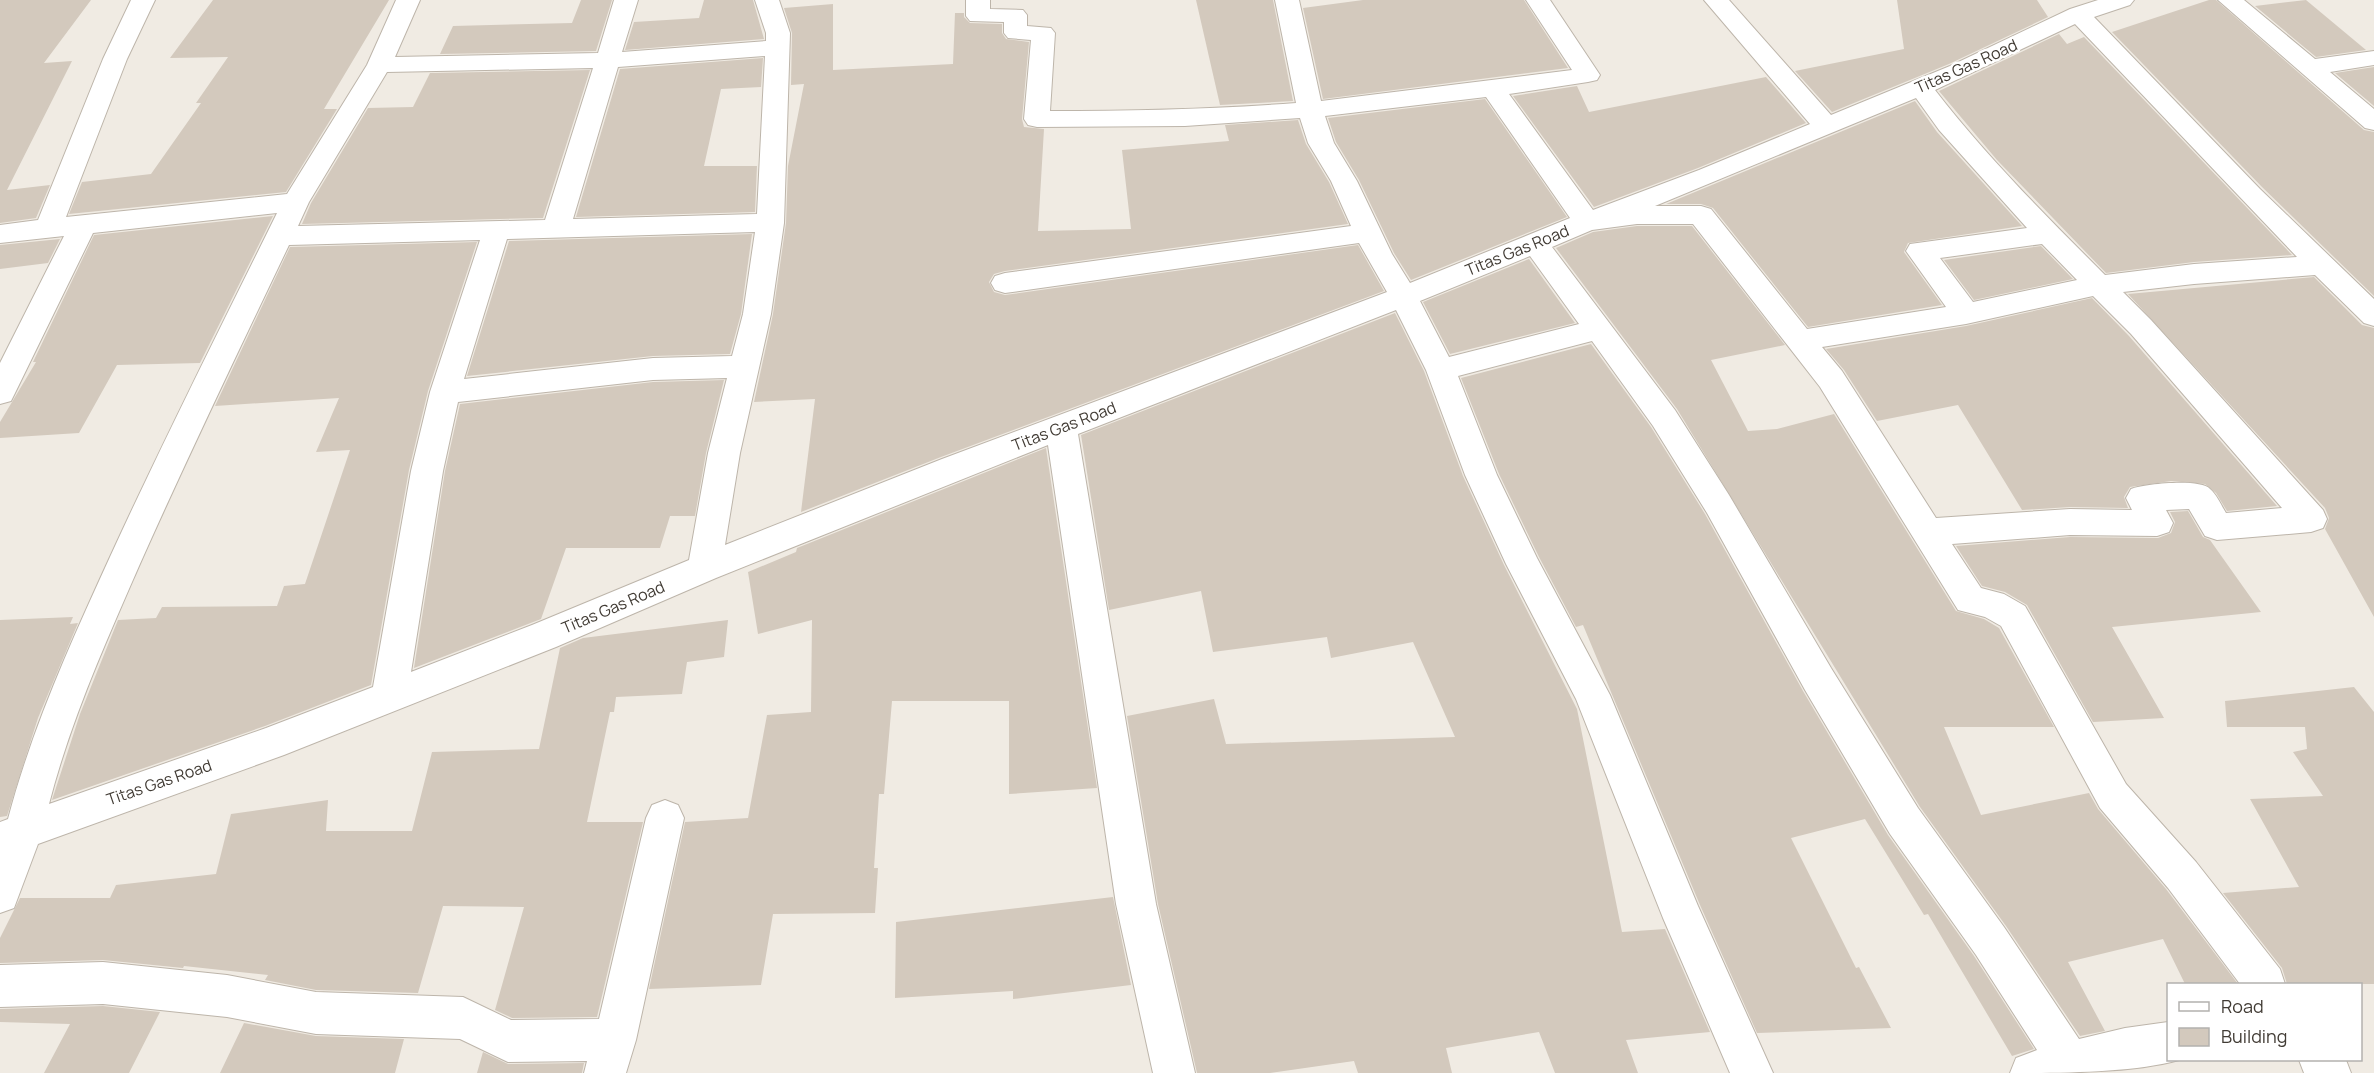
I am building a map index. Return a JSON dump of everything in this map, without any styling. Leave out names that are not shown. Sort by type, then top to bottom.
[{"type":"street","points":[[48,228],[115,59],[143,0]]},
{"type":"street","points":[[0,894],[12,835],[86,647],[174,452],[296,202],[379,65],[408,0]]},
{"type":"street","points":[[556,229],[626,0]]},
{"type":"street","points":[[704,568],[724,453],[756,314],[770,223],[778,33],[767,0]]},
{"type":"street","points":[[978,0],[978,16],[1015,15],[1016,33],[1043,33],[1037,119],[1204,117],[1310,110],[1492,89],[1588,75],[1539,2],[1567,0]]},
{"type":"street","points":[[1287,0],[1310,110],[1321,143],[1344,181],[1368,233],[1441,370],[1481,475],[1522,564],[1592,695],[1683,918],[1752,1073]]},
{"type":"street","points":[[1716,0],[1826,126]]},
{"type":"street","name":"Titas Gas Road","points":[[12,835],[270,743],[544,636],[704,568],[1061,427],[1404,297],[1587,222],[1708,176],[1959,71],[2078,15],[2122,0]]},
{"type":"street","points":[[2230,0],[2374,122]]},
{"type":"street","points":[[2078,15],[2196,138],[2374,316]]},
{"type":"street","points":[[379,65],[607,60],[697,55],[722,50],[777,48]]},
{"type":"street","points":[[2311,67],[2374,58]]},
{"type":"street","points":[[1920,87],[1948,124],[2048,234],[2100,285],[2208,401],[2311,519],[2217,527],[2198,496],[2142,498],[2157,523],[2070,522],[1928,532]]},
{"type":"street","points":[[1492,89],[1587,222],[1637,215],[1701,215],[1831,379],[1970,600],[1992,604],[2013,616],[2113,796],[2182,874],[2264,983]]},
{"type":"street","points":[[0,234],[296,202]]},
{"type":"street","points":[[279,236],[770,223]]},
{"type":"street","points":[[3,383],[83,225]]},
{"type":"street","points":[[389,696],[427,471],[445,393],[451,368],[497,229]]},
{"type":"street","points":[[1005,284],[1368,233]]},
{"type":"street","points":[[1966,314],[1920,251],[2048,234]]},
{"type":"street","points":[[1535,243],[1664,418],[1718,504],[1818,679],[1904,821],[1990,940],[2051,1068],[2125,1049],[2167,1043]]},
{"type":"street","points":[[1802,340],[1966,314],[2100,285],[2194,274],[2331,274],[2374,283]]},
{"type":"street","points":[[1441,370],[1599,329]]},
{"type":"street","points":[[445,393],[652,369],[744,367]]},
{"type":"street","points":[[1061,427],[1136,904],[1174,1073]]},
{"type":"street","points":[[0,986],[103,983],[227,996],[316,1013],[463,1018],[508,1041],[610,1057],[665,818]]},
{"type":"building","points":[[0,0],[91,0],[44,63],[72,61],[7,190],[50,185],[36,218],[0,223]]},
{"type":"building","points":[[213,0],[389,0],[324,109],[337,109],[286,192],[69,214],[82,182],[151,174],[201,103],[196,103],[228,57],[170,58]]},
{"type":"building","points":[[581,0],[612,0],[596,51],[440,54],[453,26],[572,23]]},
{"type":"building","points":[[704,0],[753,0],[764,39],[625,50],[634,22],[699,18]]},
{"type":"building","points":[[1196,0],[1273,0],[1293,101],[1220,105]]},
{"type":"building","points":[[1363,0],[1524,0],[1568,68],[1323,99],[1303,8]]},
{"type":"building","points":[[1897,0],[2037,0],[2048,17],[1949,64],[1832,112],[1795,71],[1904,49]]},
{"type":"building","points":[[2209,0],[2216,0],[2364,130],[2374,132],[2374,296],[2262,187],[2112,32]]},
{"type":"building","points":[[2306,0],[2366,50],[2316,57],[2255,6]]},
{"type":"building","points":[[833,4],[833,70],[953,64],[955,13],[964,13],[964,17],[970,23],[1002,24],[1002,33],[1006,39],[1029,42],[1022,119],[1024,127],[1044,129],[1038,231],[1131,229],[1122,150],[1229,141],[1225,125],[1298,120],[1306,144],[1329,182],[1348,224],[1005,271],[994,274],[989,282],[994,292],[1005,295],[1358,245],[1384,291],[941,457],[801,512],[815,399],[754,402],[773,314],[786,223],[788,166],[804,84],[791,85],[792,33],[784,8]]},
{"type":"building","points":[[2059,34],[2067,44],[2084,37],[2292,255],[2194,262],[2106,273],[1997,160],[1939,91]]},
{"type":"building","points":[[763,58],[761,87],[721,89],[704,166],[757,166],[755,212],[576,217],[620,69]]},
{"type":"building","points":[[2374,67],[2374,106],[2335,73]]},
{"type":"building","points":[[590,70],[543,218],[302,224],[311,203],[368,108],[413,107],[430,73]]},
{"type":"building","points":[[1766,77],[1806,123],[1698,168],[1594,207],[1513,96],[1577,86],[1589,112]]},
{"type":"building","points":[[1485,99],[1567,217],[1411,280],[1394,253],[1359,180],[1336,142],[1328,118]]},
{"type":"building","points":[[1915,101],[1937,132],[2022,226],[1908,243],[1904,252],[1942,305],[1808,327],[1713,208],[1701,204],[1666,204]]},
{"type":"building","points":[[273,216],[200,363],[117,365],[79,433],[0,438],[0,422],[36,362],[33,362],[94,235]]},
{"type":"building","points":[[1637,226],[1692,226],[1785,345],[1711,360],[1748,431],[1777,429],[1834,414],[1956,611],[1984,619],[1999,628],[2054,727],[1944,727],[1981,815],[2089,793],[2098,809],[2166,889],[2237,983],[2185,983],[2163,939],[2068,962],[2105,1031],[2080,1036],[2006,926],[1920,807],[1677,409],[1556,248],[1593,232]]},
{"type":"building","points":[[752,234],[741,314],[730,354],[653,356],[467,376],[509,241]]},
{"type":"building","points":[[60,239],[48,263],[0,269],[0,245]]},
{"type":"building","points":[[477,242],[428,391],[409,470],[371,685],[265,726],[52,800],[80,714],[118,620],[156,618],[162,607],[277,606],[284,586],[305,584],[350,450],[316,452],[339,398],[215,406],[290,247]]},
{"type":"building","points":[[2041,246],[2073,279],[1974,300],[1944,260]]},
{"type":"building","points":[[1529,259],[1575,323],[1450,354],[1423,302]]},
{"type":"building","points":[[2314,277],[2362,325],[2374,328],[2374,617],[2325,529],[2329,518],[2325,508],[2128,294]]},
{"type":"building","points":[[2092,298],[2129,336],[2277,506],[2227,511],[2216,493],[2205,484],[2171,481],[2130,487],[2124,497],[2128,508],[2070,507],[2022,510],[1958,405],[1877,421],[1844,370],[1826,349],[1966,326]]},
{"type":"building","points":[[1395,313],[1424,371],[1463,476],[1504,565],[1577,709],[1622,932],[1665,929],[1710,1032],[1626,1040],[1638,1073],[1555,1073],[1539,1032],[1446,1048],[1452,1073],[1358,1073],[1354,1061],[1270,1073],[1197,1073],[1158,904],[1127,716],[1214,699],[1226,744],[1455,737],[1413,642],[1331,658],[1327,637],[1213,652],[1201,591],[1109,610],[1081,435]]},
{"type":"building","points":[[1591,344],[1651,427],[1705,514],[1803,691],[1888,835],[1974,956],[2034,1049],[2012,1056],[1928,914],[1924,915],[1865,819],[1791,838],[1856,968],[1859,967],[1891,1028],[1757,1033],[1700,905],[1583,625],[1576,627],[1539,557],[1499,474],[1461,378]]},
{"type":"building","points":[[724,380],[706,453],[695,516],[670,516],[660,548],[566,548],[541,619],[414,668],[445,471],[460,404],[653,382]]},
{"type":"building","points":[[1046,448],[1097,788],[1009,794],[1009,701],[892,701],[884,794],[879,794],[874,868],[878,868],[875,913],[773,914],[761,985],[649,989],[685,822],[748,818],[767,715],[811,712],[812,620],[758,634],[748,572],[796,552],[797,548]]},
{"type":"building","points":[[2188,511],[2203,537],[2210,540],[2261,612],[2112,627],[2164,718],[2093,722],[2027,605],[2005,592],[1982,586],[1956,546],[2070,537],[2158,538],[2171,533],[2175,522],[2170,512]]},
{"type":"building","points":[[73,617],[70,624],[78,623],[38,718],[7,816],[0,817],[0,620]]},
{"type":"building","points":[[728,620],[724,657],[687,662],[682,694],[616,697],[614,712],[610,712],[587,822],[643,822],[597,1017],[512,1018],[495,1010],[524,907],[443,906],[418,993],[316,990],[265,980],[268,975],[103,960],[0,963],[0,938],[20,898],[110,898],[116,885],[216,874],[231,814],[328,800],[326,831],[412,831],[432,752],[539,749],[560,648],[583,638]]},
{"type":"building","points":[[2354,687],[2374,712],[2374,984],[2287,983],[2282,968],[2223,893],[2299,887],[2250,799],[2323,796],[2293,752],[2307,749],[2305,727],[2227,727],[2225,701]]},
{"type":"building","points":[[1113,897],[1131,985],[1013,999],[1013,991],[895,998],[896,922]]},
{"type":"building","points":[[103,1006],[160,1012],[129,1073],[44,1073],[70,1024],[0,1022],[0,1009]]},
{"type":"building","points":[[244,1023],[316,1036],[404,1039],[395,1073],[220,1073]]},
{"type":"building","points":[[483,1052],[508,1064],[584,1063],[582,1073],[477,1073]]}]
